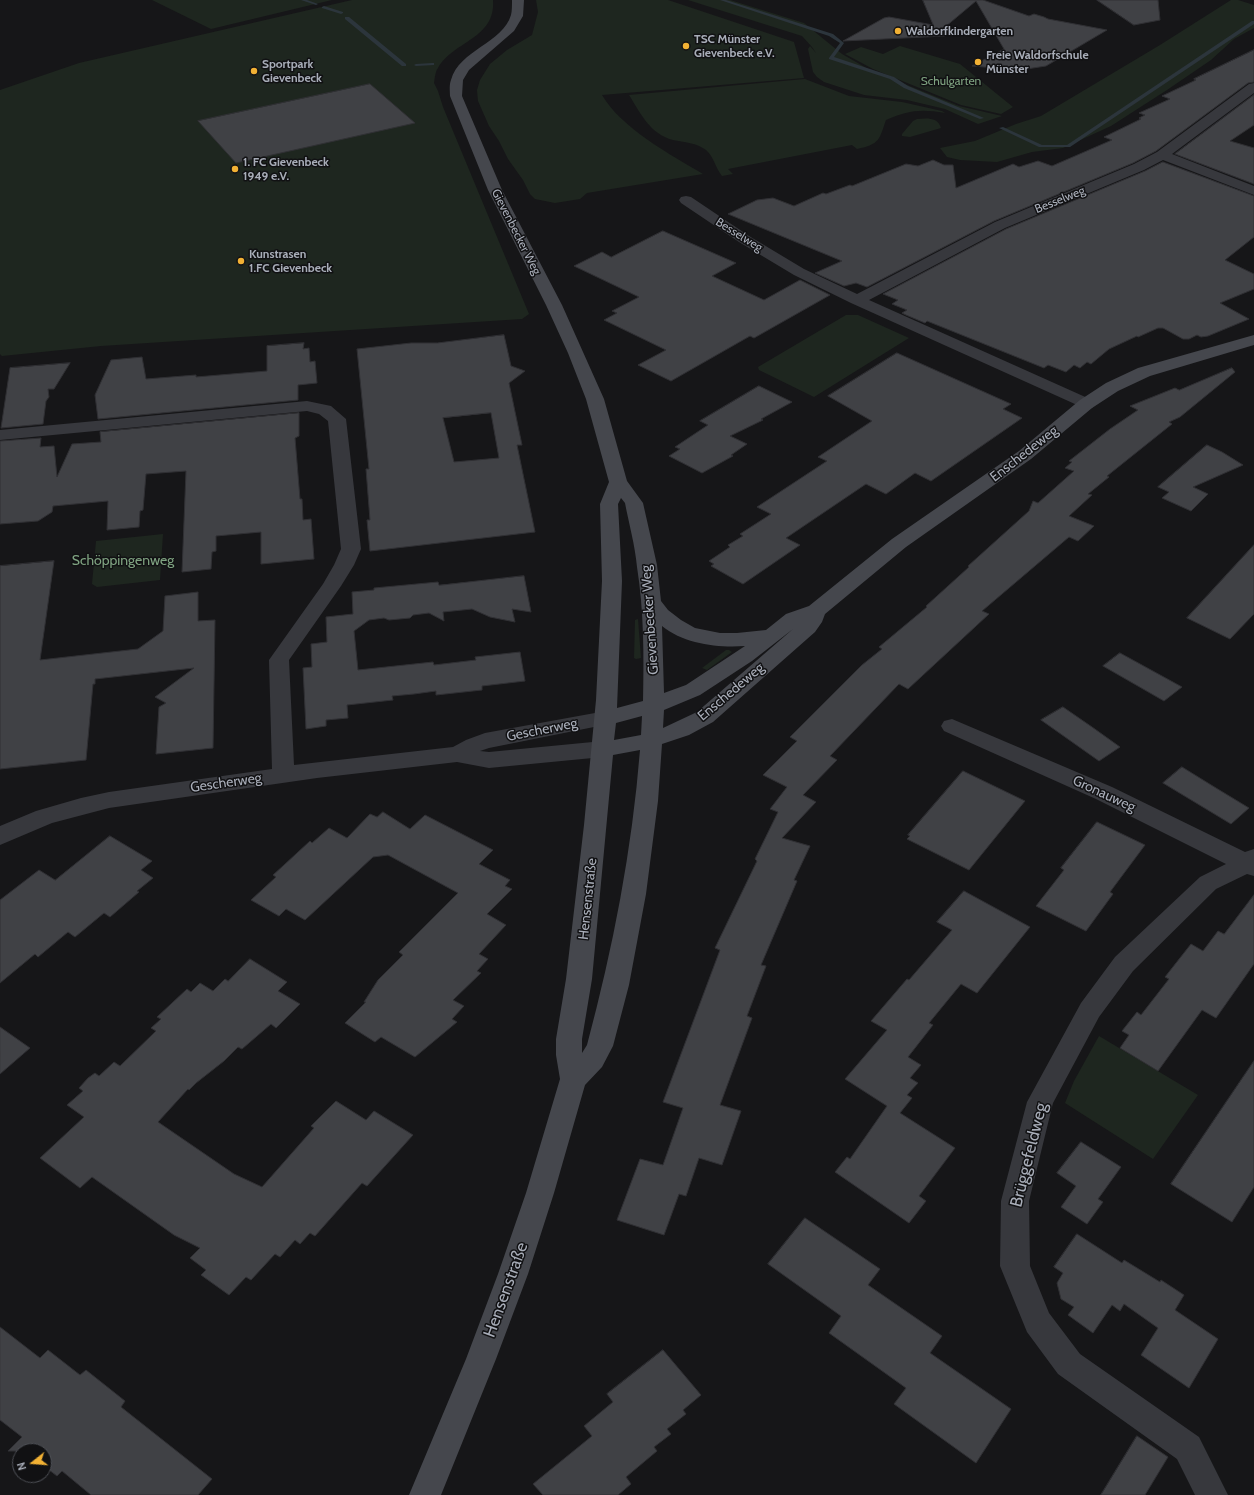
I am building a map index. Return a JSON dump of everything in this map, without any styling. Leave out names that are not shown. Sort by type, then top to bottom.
[{"type":"main road","name":"Gievenbecker Weg","points":[[518,0],[517,14],[509,30],[474,57],[459,72],[455,88],[456,96],[494,190],[554,305],[576,353],[597,406],[618,482],[634,503],[647,565],[651,601],[653,706],[651,740]]},
{"type":"main road","name":"Enschedeweg","points":[[606,718],[653,706],[693,690],[745,656],[793,619],[816,611],[899,543],[1025,456],[1086,404],[1112,387],[1144,372],[1254,340]]},
{"type":"main road","points":[[606,718],[612,580],[609,504],[618,482]]},
{"type":"main road","points":[[651,601],[655,608],[671,623],[696,635],[731,641],[772,636]]},
{"type":"main road","name":"Enschedeweg","points":[[604,749],[651,740],[682,729],[705,717],[808,627],[812,622],[816,611]]},
{"type":"main road","name":"Hensenstraße","points":[[425,1495],[481,1359],[513,1274],[540,1193],[573,1079],[568,1055],[569,1039],[580,964],[604,749],[606,718]]},
{"type":"main road","name":"Hensenstraße","points":[[573,1079],[593,1059],[600,1046],[616,985],[634,894],[643,834],[651,740]]},
{"type":"street","name":"Besselweg","points":[[857,300],[1000,225],[1140,167],[1162,155],[1254,87]]},
{"type":"street","points":[[1162,155],[1254,191]]},
{"type":"street","name":"Besselweg","points":[[686,200],[799,272],[857,300],[1086,404]]},
{"type":"street","points":[[0,435],[307,406],[325,410],[337,419],[351,550],[331,586],[278,660],[283,775]]},
{"type":"street","name":"Gescherweg","points":[[457,754],[474,745],[485,742],[606,718]]},
{"type":"street","name":"Gronauweg","points":[[952,726],[1104,793],[1252,863]]},
{"type":"street","name":"Gescherweg","points":[[0,836],[44,817],[81,806],[153,793],[283,775],[457,754],[489,760],[604,749]]},
{"type":"street","name":"Brüggefeldweg","points":[[1212,1495],[1188,1448],[1069,1364],[1038,1322],[1015,1266],[1015,1202],[1040,1102],[1090,1010],[1124,964],[1208,884],[1252,863]]},
{"type":"green space","points":[[152,0],[332,0],[211,29]]},
{"type":"green space","name":"1. FC Gievenbeck 1949 e.V.","points":[[352,0],[493,0],[492,13],[488,23],[481,32],[453,51],[445,59],[437,70],[434,83],[529,314],[522,319],[101,346],[2,356],[0,354],[0,90],[79,63]]},
{"type":"green space","points":[[536,0],[668,0],[794,42],[804,78],[602,95],[621,119],[648,140],[703,174],[587,193],[580,199],[555,203],[535,199],[530,194],[523,180],[508,159],[489,126],[478,101],[477,90],[480,80],[490,64],[507,50],[532,35],[538,12]]},
{"type":"green space","points":[[688,0],[730,0],[804,23],[842,54],[870,70],[959,106],[1002,116],[978,124],[945,109],[907,100],[864,95],[824,82],[813,72],[808,49],[810,46],[816,53],[802,36]]},
{"type":"green space","points":[[1231,0],[1238,0],[1254,5],[1254,28],[1234,39],[1211,60],[1111,126],[1063,148],[1032,152],[997,162],[960,160],[947,157],[940,148],[975,141],[1016,124],[1041,116],[1160,45]]},
{"type":"green space","name":"Schulgarten","points":[[900,46],[960,64],[1013,107],[1001,114],[961,105],[873,69],[845,54],[861,47],[883,54]]},
{"type":"green space","points":[[805,79],[849,96],[902,102],[945,113],[929,111],[908,112],[886,120],[878,140],[865,147],[857,149],[852,145],[728,169],[733,174],[722,176],[706,150],[695,144],[665,137],[652,128],[642,116],[629,95]]},
{"type":"green space","points":[[917,119],[935,120],[940,124],[941,128],[910,137],[902,136],[913,121]]},
{"type":"green space","points":[[846,315],[858,315],[909,338],[814,397],[759,370],[758,367]]},
{"type":"green space","name":"Schöppingenweg","points":[[163,534],[160,580],[97,587],[92,584],[96,541]]},
{"type":"green space","points":[[638,619],[641,658],[636,659],[634,658],[635,620]]},
{"type":"green space","points":[[726,650],[732,652],[707,670],[702,668]]},
{"type":"green space","points":[[1099,1036],[1198,1095],[1153,1159],[1065,1103],[1074,1081]]},
{"type":"building","points":[[923,0],[983,0],[1029,16],[1034,14],[1048,19],[1107,30],[1046,66],[1020,70],[972,66],[1004,49],[976,1],[945,27],[945,36],[843,41],[884,18],[889,17],[933,25]]},
{"type":"building","points":[[1097,0],[1158,0],[1160,20],[1134,25]]},
{"type":"building","points":[[1254,50],[1254,82],[1248,83],[1156,151],[1133,163],[994,221],[867,287],[856,283],[844,286],[815,273],[842,261],[728,214],[757,200],[773,198],[794,206],[823,193],[826,194],[850,185],[852,186],[906,164],[918,166],[933,160],[944,165],[953,165],[956,188],[1013,164],[1019,167],[1038,161],[1052,166],[1112,140],[1104,137],[1141,119],[1139,118],[1145,115],[1139,113],[1170,99],[1162,96]]},
{"type":"building","points":[[370,84],[415,123],[236,163],[198,121]]},
{"type":"building","points":[[1254,95],[1254,125],[1230,141],[1254,148],[1254,184],[1175,154]]},
{"type":"building","points":[[1163,162],[1254,196],[1254,237],[1225,260],[1254,274],[1254,289],[1220,303],[1249,319],[1208,336],[1201,337],[1197,335],[1189,339],[1183,339],[1163,328],[1158,328],[1109,349],[1091,364],[1087,362],[1080,368],[1074,365],[1066,372],[1048,365],[1044,368],[927,321],[925,323],[906,315],[902,313],[907,310],[892,304],[898,300],[883,294],[1006,229],[1145,171]]},
{"type":"building","points":[[663,231],[736,263],[712,276],[764,300],[800,280],[830,295],[754,338],[750,336],[671,381],[638,365],[666,350],[604,320],[617,313],[612,311],[639,297],[574,266],[602,252],[611,257]]},
{"type":"building","points":[[504,335],[511,366],[525,371],[509,383],[522,445],[517,445],[535,532],[370,551],[367,520],[370,520],[366,469],[369,469],[357,349],[411,343],[437,343]],"holes":[[[491,413],[499,458],[454,462],[443,418]]]},
{"type":"building","points":[[304,343],[303,349],[309,348],[310,362],[315,361],[317,383],[298,385],[298,400],[98,419],[95,395],[111,360],[142,357],[146,379],[196,375],[196,377],[267,371],[267,346]]},
{"type":"building","points":[[897,353],[1011,404],[1003,409],[1022,418],[931,481],[915,473],[886,494],[866,484],[786,538],[800,545],[743,584],[711,566],[714,564],[709,561],[730,547],[728,545],[743,536],[740,534],[771,514],[757,507],[827,461],[818,457],[872,421],[828,396]]},
{"type":"building","points":[[70,363],[54,389],[48,389],[49,397],[46,401],[43,424],[1,428],[10,368]]},
{"type":"building","points":[[1232,368],[1235,372],[1180,417],[1169,422],[1172,424],[1107,476],[1109,477],[1088,494],[1092,495],[1069,516],[1094,526],[1078,541],[1069,537],[982,611],[989,614],[908,689],[899,684],[830,756],[837,760],[803,795],[816,802],[782,838],[810,846],[794,880],[797,881],[761,965],[766,966],[747,1016],[752,1018],[720,1105],[741,1111],[722,1165],[699,1158],[686,1196],[679,1194],[664,1235],[617,1220],[640,1159],[663,1165],[683,1108],[663,1102],[720,950],[715,948],[757,861],[755,859],[778,812],[770,809],[787,787],[763,775],[797,741],[790,737],[862,665],[882,649],[879,647],[927,607],[926,606],[969,567],[968,566],[1029,511],[1033,501],[1038,503],[1074,471],[1065,468],[1072,462],[1069,461],[1110,429],[1138,410],[1130,406],[1175,388],[1179,390]]},
{"type":"building","points":[[759,386],[792,402],[761,419],[763,420],[730,436],[747,444],[731,455],[733,456],[702,473],[669,456],[680,449],[675,447],[708,425],[700,421]]},
{"type":"building","points":[[299,413],[299,436],[295,438],[300,499],[302,499],[303,520],[311,519],[314,559],[261,564],[261,532],[216,536],[216,551],[212,552],[211,569],[182,572],[186,471],[146,474],[143,510],[140,511],[139,527],[107,530],[108,501],[53,506],[52,512],[38,521],[0,524],[0,441],[41,438],[40,447],[54,446],[57,477],[72,444],[101,442],[100,432]]},
{"type":"building","points":[[1207,445],[1243,465],[1193,487],[1208,494],[1191,511],[1162,498],[1169,492],[1158,487]]},
{"type":"building","points":[[1254,545],[1254,614],[1230,639],[1187,618]]},
{"type":"building","points":[[54,561],[40,660],[138,649],[163,631],[165,596],[198,592],[198,621],[215,620],[213,748],[156,754],[159,707],[166,703],[155,697],[194,668],[95,679],[95,684],[93,684],[86,760],[0,769],[0,566]]},
{"type":"building","points":[[524,576],[531,612],[512,609],[515,622],[490,617],[472,609],[443,612],[444,621],[429,613],[413,615],[410,618],[389,620],[384,618],[369,620],[354,631],[358,670],[433,662],[434,665],[476,660],[475,657],[520,652],[525,681],[482,686],[482,690],[436,695],[436,691],[392,696],[393,700],[347,705],[348,718],[326,720],[326,726],[306,729],[303,668],[312,667],[311,644],[327,642],[326,617],[353,614],[352,592],[374,590],[374,588],[438,582],[439,585]]},
{"type":"building","points":[[1120,653],[1182,687],[1164,701],[1103,666]]},
{"type":"building","points":[[1063,707],[1120,747],[1099,761],[1041,720]]},
{"type":"building","points":[[1182,767],[1249,808],[1231,824],[1163,783]]},
{"type":"building","points":[[963,771],[1025,801],[969,870],[907,839],[910,836],[908,835]]},
{"type":"building","points":[[383,812],[410,829],[425,815],[493,850],[479,864],[510,880],[505,886],[512,889],[487,914],[506,925],[479,954],[488,959],[477,971],[481,973],[453,1000],[464,1006],[452,1019],[457,1022],[415,1057],[381,1037],[375,1042],[345,1023],[366,1002],[364,1002],[378,980],[403,955],[399,952],[458,893],[388,855],[373,857],[305,920],[286,909],[279,916],[251,900],[276,877],[273,875],[310,841],[312,843],[329,828],[347,838],[370,814],[377,817]]},
{"type":"building","points":[[1097,822],[1145,845],[1110,892],[1113,894],[1086,931],[1036,906],[1064,870],[1061,868]]},
{"type":"building","points":[[110,836],[152,861],[141,870],[153,878],[110,917],[104,913],[75,937],[68,932],[38,957],[35,954],[0,983],[0,900],[39,870],[55,880]]},
{"type":"building","points":[[964,891],[1030,927],[977,993],[961,984],[929,1023],[933,1025],[908,1057],[921,1065],[910,1078],[918,1083],[907,1095],[912,1098],[900,1113],[955,1148],[919,1196],[926,1201],[909,1223],[835,1172],[847,1157],[850,1159],[887,1106],[845,1079],[887,1030],[871,1021],[952,930],[937,922]]},
{"type":"building","points":[[1254,895],[1254,964],[1216,1018],[1202,1010],[1158,1071],[1120,1048],[1129,1035],[1122,1031],[1137,1012],[1141,1015],[1169,979],[1165,977],[1191,944],[1203,951],[1218,931],[1224,934]]},
{"type":"building","points":[[250,959],[287,982],[278,991],[300,1004],[276,1028],[271,1024],[242,1049],[238,1047],[224,1061],[189,1090],[188,1089],[158,1122],[234,1174],[262,1187],[314,1128],[311,1126],[336,1101],[366,1120],[374,1111],[413,1135],[367,1186],[362,1183],[315,1236],[310,1233],[300,1244],[295,1240],[280,1257],[275,1254],[251,1280],[246,1277],[229,1295],[201,1275],[206,1270],[190,1258],[200,1248],[174,1235],[92,1177],[80,1188],[40,1158],[84,1117],[67,1105],[83,1091],[79,1088],[88,1078],[95,1073],[99,1076],[114,1062],[120,1066],[156,1031],[151,1028],[161,1019],[157,1017],[187,989],[191,992],[200,983],[213,991],[225,979],[228,981]]},
{"type":"building","points":[[0,1027],[30,1048],[0,1074]]},
{"type":"building","points":[[1254,1061],[1254,1187],[1232,1222],[1171,1184]]},
{"type":"building","points":[[1081,1142],[1121,1167],[1098,1199],[1103,1202],[1087,1224],[1061,1207],[1076,1186],[1057,1173]]},
{"type":"building","points":[[805,1218],[880,1269],[868,1285],[942,1336],[930,1353],[1011,1409],[976,1463],[894,1404],[906,1388],[829,1333],[841,1316],[768,1264]]},
{"type":"building","points":[[1077,1234],[1122,1263],[1124,1260],[1160,1282],[1161,1280],[1184,1295],[1175,1310],[1218,1339],[1189,1388],[1141,1355],[1158,1328],[1124,1304],[1120,1311],[1112,1305],[1093,1333],[1068,1315],[1074,1307],[1061,1299],[1057,1283],[1063,1273],[1054,1267]]},
{"type":"building","points":[[0,1327],[40,1358],[48,1350],[80,1375],[86,1370],[125,1401],[121,1407],[212,1479],[198,1495],[91,1495],[62,1471],[57,1476],[52,1472],[52,1443],[16,1443],[22,1437],[0,1420]]},
{"type":"building","points":[[663,1350],[701,1395],[683,1410],[686,1414],[667,1429],[671,1434],[654,1447],[657,1451],[626,1477],[631,1484],[618,1495],[543,1495],[533,1484],[592,1436],[584,1426],[613,1402],[607,1394]]},
{"type":"building","points":[[1137,1436],[1168,1457],[1145,1495],[1101,1495]]},
{"type":"waterway","points":[[303,0],[316,4]]},
{"type":"waterway","points":[[722,0],[831,35],[842,43],[831,58],[892,78],[906,87],[982,118]]},
{"type":"waterway","points":[[324,7],[341,13]]},
{"type":"waterway","points":[[347,18],[404,65]]},
{"type":"waterway","points":[[1001,128],[1041,146],[1068,146],[1254,22]]},
{"type":"waterway","points":[[416,65],[432,64]]},
{"type":"place","name":"Waldorfkindergarten","points":[[898,31]]},
{"type":"place","name":"TSC Münster Gievenbeck e.V.","points":[[686,46]]},
{"type":"place","name":"Freie Waldorfschule Münster","points":[[978,62]]},
{"type":"place","name":"Sportpark Gievenbeck","points":[[254,71]]},
{"type":"place","name":"1. FC Gievenbeck 1949 e.V.","points":[[235,169]]},
{"type":"place","name":"Kunstrasen 1.FC Gievenbeck","points":[[241,261]]}]
